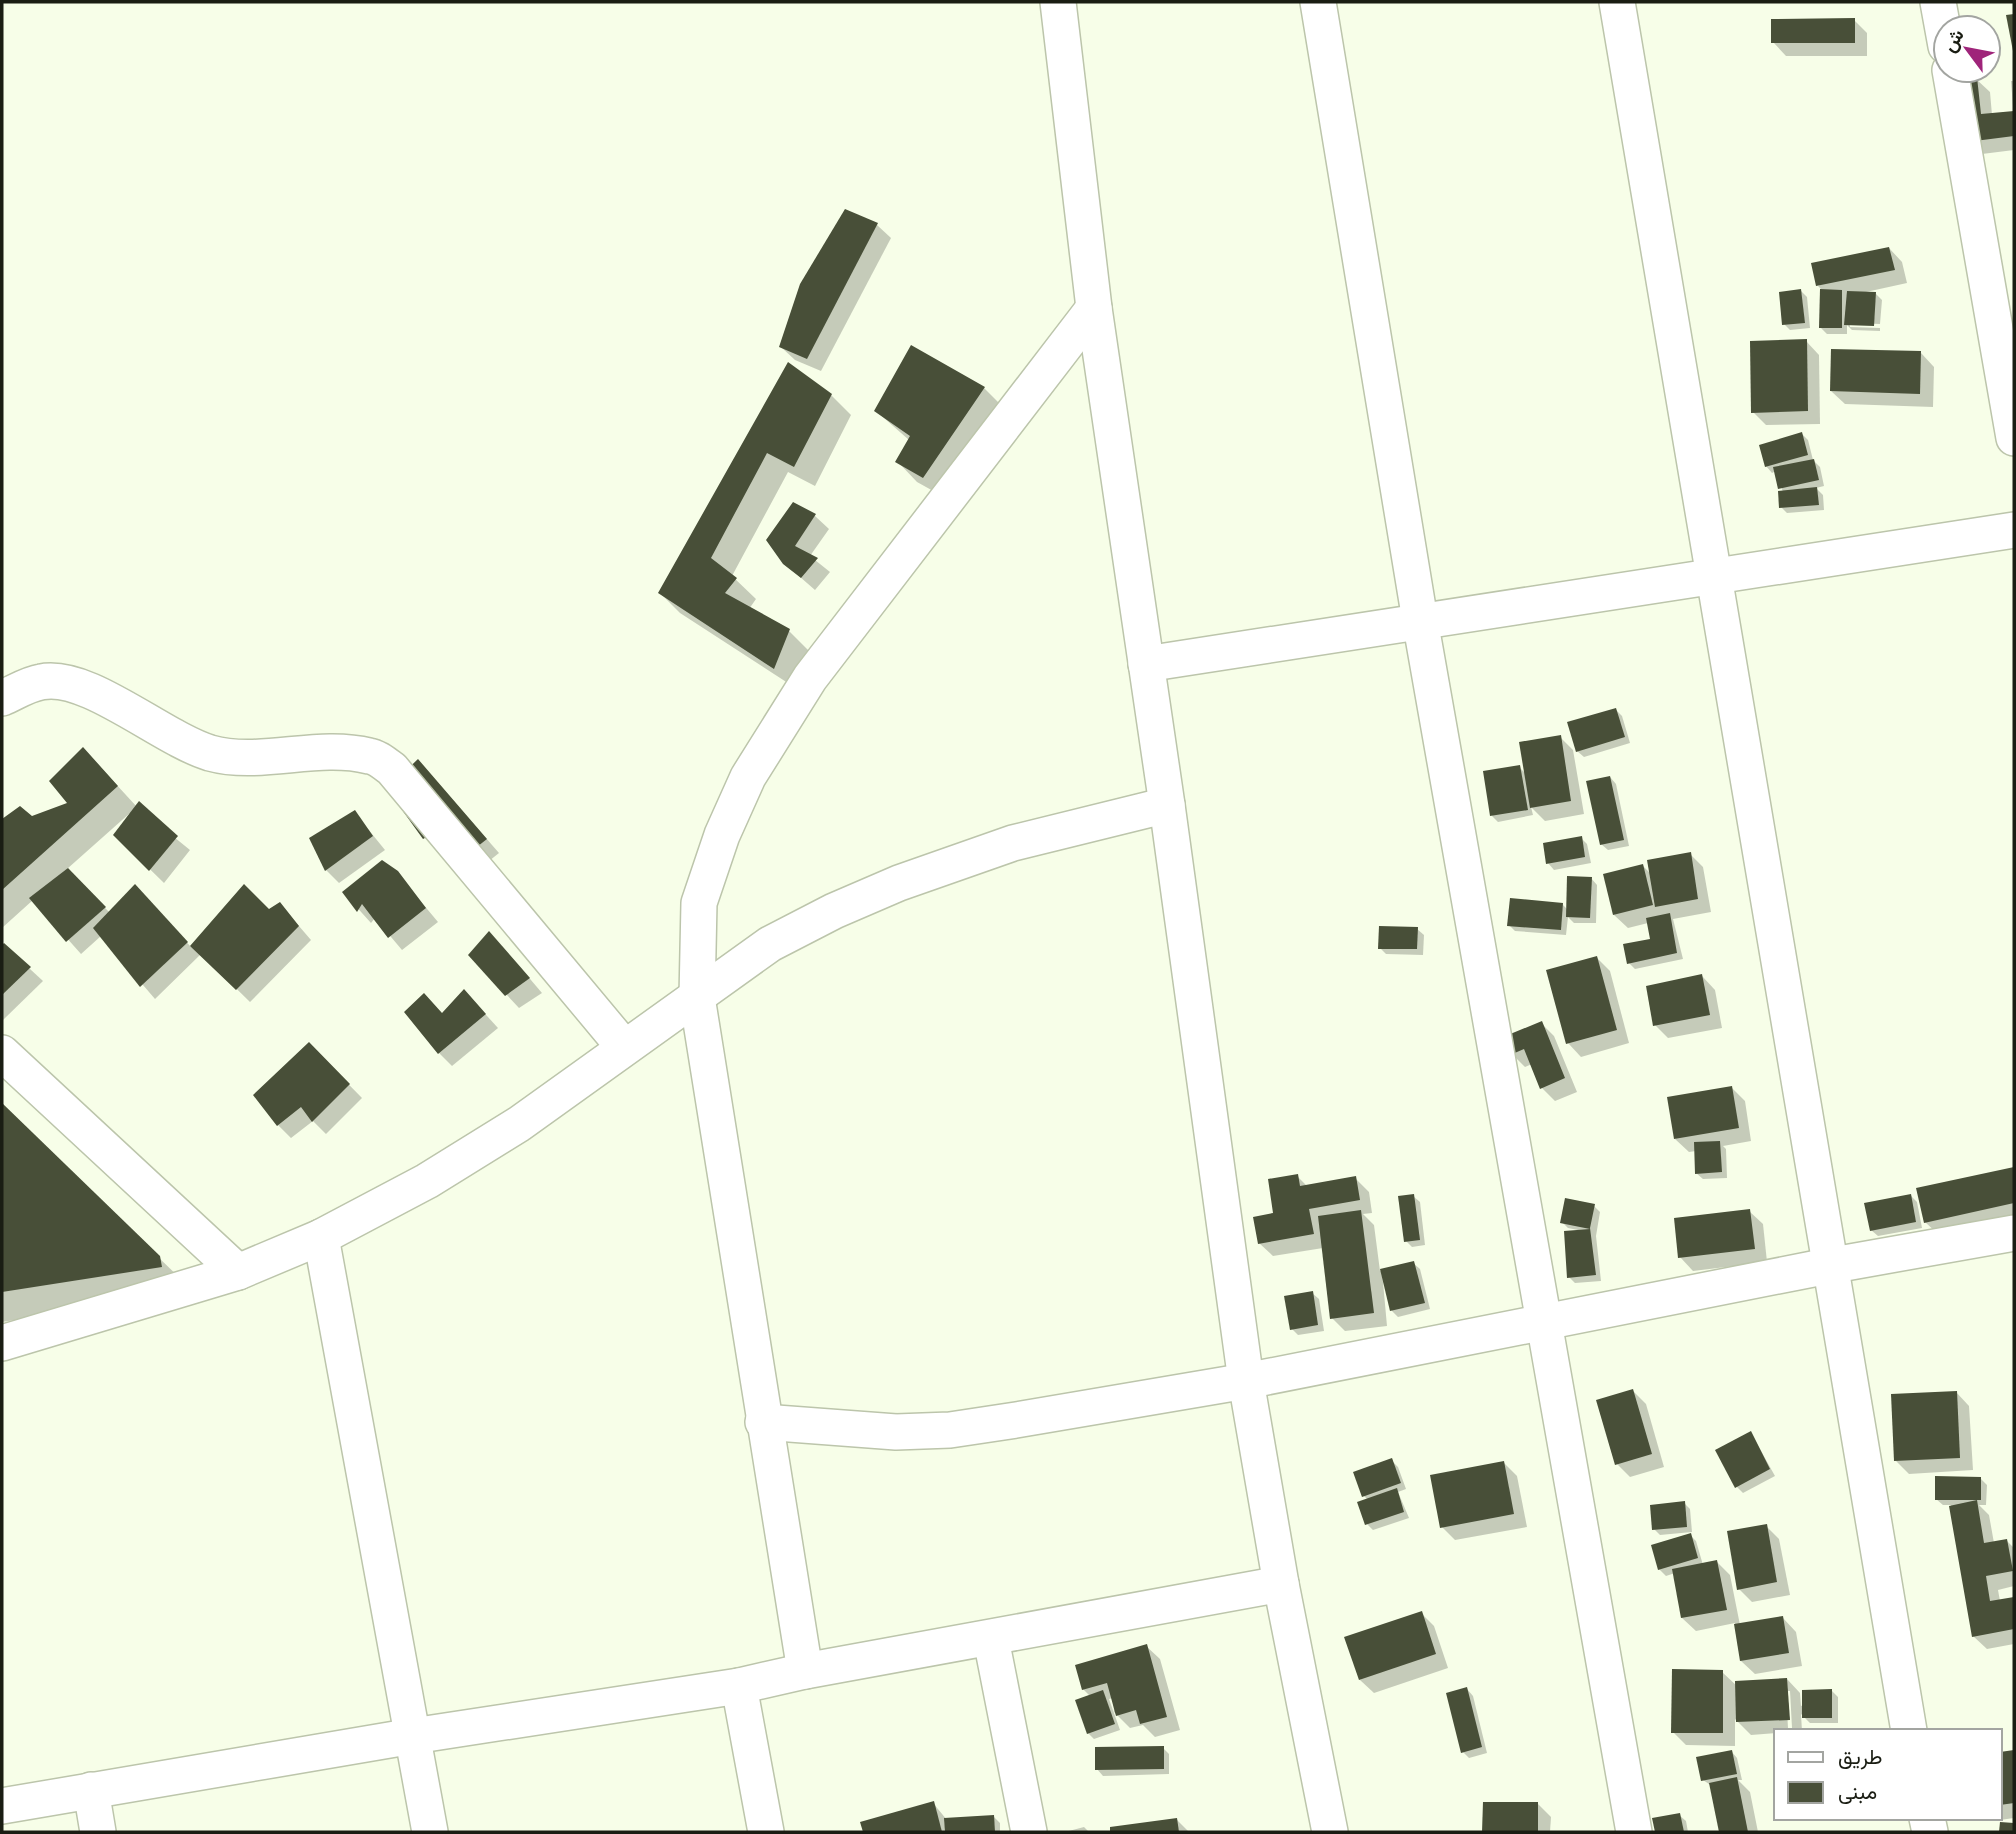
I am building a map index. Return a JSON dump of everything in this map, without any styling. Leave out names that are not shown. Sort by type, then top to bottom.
[{"type":"street","points":[[1058,2],[1094,308],[1167,805],[1246,1381],[1281,1584],[1330,1832]]},
{"type":"street","points":[[1318,2],[1420,620],[1634,1832]]},
{"type":"street","points":[[1617,2],[1828,1266],[1909,1729]]},
{"type":"street","points":[[1952,84],[2014,438]]},
{"type":"street","points":[[805,1671],[697,997],[699,903],[722,835],[748,776],[810,678],[1094,308]]},
{"type":"street","points":[[1146,664],[2014,530]]},
{"type":"street","points":[[2,698],[41,682],[63,681],[86,688],[178,741],[212,753],[239,757],[350,753],[371,756],[392,769],[625,1047]]},
{"type":"street","points":[[2,1343],[238,1272],[321,1237],[427,1181],[485,1145],[579,1083],[770,944],[899,883],[1013,843],[1167,805]]},
{"type":"street","points":[[2,1053],[238,1272]]},
{"type":"street","points":[[763,1422],[896,1432],[950,1430],[1246,1381],[1828,1266],[2014,1234]]},
{"type":"street","points":[[321,1237],[430,1832]]},
{"type":"street","points":[[2,1806],[413,1736],[739,1686],[805,1671],[1281,1584]]},
{"type":"street","points":[[991,1639],[1029,1832]]},
{"type":"street","points":[[739,1686],[766,1832]]},
{"type":"street","points":[[91,1790],[99,1832]]},
{"type":"building","points":[[2014,14],[2014,51],[2013,51],[2006,15]]},
{"type":"building","points":[[1855,18],[1855,43],[1771,43],[1771,19]]},
{"type":"building","points":[[1952,84],[1978,84],[1981,114],[2014,111],[2014,136],[1959,143]]},
{"type":"building","points":[[845,209],[878,223],[807,359],[779,347],[800,284]]},
{"type":"building","points":[[1889,247],[1895,270],[1816,286],[1811,263]]},
{"type":"building","points":[[1801,289],[1805,323],[1782,325],[1779,292]]},
{"type":"building","points":[[1820,289],[1842,290],[1842,328],[1819,328]]},
{"type":"building","points":[[1847,291],[1876,292],[1874,326],[1844,325]]},
{"type":"building","points":[[1807,339],[1808,411],[1751,413],[1750,341]]},
{"type":"building","points":[[911,345],[985,387],[923,478],[895,462],[910,436],[874,411]]},
{"type":"building","points":[[1831,349],[1921,351],[1920,394],[1830,391]]},
{"type":"building","points":[[788,362],[832,394],[794,467],[767,453],[711,558],[737,578],[725,593],[790,629],[774,669],[658,593]]},
{"type":"building","points":[[1802,432],[1808,455],[1765,467],[1759,445]]},
{"type":"building","points":[[1814,459],[1819,480],[1778,489],[1773,467]]},
{"type":"building","points":[[1817,487],[1819,505],[1779,508],[1778,491]]},
{"type":"building","points":[[793,502],[816,514],[795,546],[818,558],[801,578],[783,564],[766,540]]},
{"type":"building","points":[[1616,708],[1625,737],[1576,752],[1567,722]]},
{"type":"building","points":[[1561,735],[1571,801],[1530,808],[1519,742]]},
{"type":"building","points":[[83,747],[118,786],[2,890],[2,819],[20,806],[32,816],[67,803],[49,781]]},
{"type":"building","points":[[418,759],[487,839],[459,861],[436,832],[423,839],[387,789]]},
{"type":"building","points":[[1520,765],[1528,810],[1490,816],[1483,771]]},
{"type":"building","points":[[1610,776],[1624,840],[1600,845],[1586,781]]},
{"type":"building","points":[[139,801],[178,836],[149,871],[113,835]]},
{"type":"building","points":[[355,810],[373,836],[325,871],[309,838]]},
{"type":"building","points":[[1582,836],[1585,857],[1546,864],[1543,843]]},
{"type":"building","points":[[1691,852],[1698,899],[1655,907],[1647,860]]},
{"type":"building","points":[[382,860],[398,871],[426,908],[388,938],[362,904],[357,912],[342,892]]},
{"type":"building","points":[[1643,864],[1653,905],[1613,915],[1603,874]]},
{"type":"building","points":[[68,868],[106,907],[66,942],[29,898]]},
{"type":"building","points":[[1567,876],[1592,877],[1590,918],[1566,917]]},
{"type":"building","points":[[135,884],[188,942],[140,987],[93,928]]},
{"type":"building","points":[[244,884],[269,909],[280,902],[299,926],[236,990],[190,946]]},
{"type":"building","points":[[1510,898],[1563,903],[1561,930],[1507,926]]},
{"type":"building","points":[[1670,913],[1677,953],[1627,964],[1623,944],[1650,939],[1646,918]]},
{"type":"building","points":[[1379,926],[1418,927],[1417,949],[1378,949]]},
{"type":"building","points":[[489,931],[530,978],[505,996],[468,955]]},
{"type":"building","points":[[4,943],[31,967],[2,995],[2,945]]},
{"type":"building","points":[[1597,956],[1617,1030],[1566,1044],[1546,970]]},
{"type":"building","points":[[1702,974],[1710,1015],[1653,1026],[1646,986]]},
{"type":"building","points":[[464,989],[486,1014],[438,1054],[404,1012],[424,993],[442,1013]]},
{"type":"building","points":[[1542,1021],[1565,1078],[1540,1089],[1524,1049],[1510,1055],[1503,1037]]},
{"type":"building","points":[[309,1042],[350,1084],[312,1122],[301,1107],[277,1126],[253,1095]]},
{"type":"building","points":[[1732,1086],[1739,1128],[1674,1139],[1667,1097]]},
{"type":"building","points":[[2,1103],[160,1256],[162,1267],[2,1292]]},
{"type":"building","points":[[1720,1141],[1722,1172],[1695,1174],[1694,1142]]},
{"type":"building","points":[[2014,1167],[2014,1203],[1924,1223],[1916,1188]]},
{"type":"building","points":[[1298,1174],[1300,1186],[1356,1176],[1360,1200],[1309,1209],[1314,1234],[1258,1244],[1253,1217],[1273,1213],[1268,1179]]},
{"type":"building","points":[[1414,1194],[1420,1240],[1404,1242],[1398,1196]]},
{"type":"building","points":[[1911,1194],[1916,1222],[1870,1231],[1864,1203]]},
{"type":"building","points":[[1565,1198],[1595,1204],[1590,1228],[1596,1275],[1567,1278],[1564,1231],[1590,1229],[1560,1223]]},
{"type":"building","points":[[1750,1209],[1755,1249],[1678,1258],[1674,1218]]},
{"type":"building","points":[[1361,1210],[1374,1313],[1330,1319],[1318,1216]]},
{"type":"building","points":[[1414,1261],[1425,1303],[1390,1311],[1380,1269]]},
{"type":"building","points":[[1313,1291],[1318,1325],[1290,1330],[1284,1296]]},
{"type":"building","points":[[1633,1389],[1652,1454],[1615,1465],[1596,1400]]},
{"type":"building","points":[[1957,1391],[1960,1458],[1894,1461],[1891,1394]]},
{"type":"building","points":[[1751,1431],[1770,1469],[1735,1488],[1715,1450]]},
{"type":"building","points":[[1392,1458],[1401,1483],[1362,1497],[1353,1472]]},
{"type":"building","points":[[1504,1461],[1514,1514],[1440,1528],[1430,1475]]},
{"type":"building","points":[[1935,1476],[1981,1477],[1981,1500],[1935,1500]]},
{"type":"building","points":[[1397,1488],[1404,1512],[1365,1525],[1357,1502]]},
{"type":"building","points":[[1977,1500],[1984,1543],[2007,1539],[2013,1571],[1986,1576],[1990,1601],[2014,1597],[2014,1629],[1972,1637],[1949,1506]]},
{"type":"building","points":[[1685,1501],[1687,1527],[1652,1530],[1650,1505]]},
{"type":"building","points":[[1767,1524],[1777,1582],[1737,1590],[1727,1531]]},
{"type":"building","points":[[1691,1533],[1698,1558],[1658,1570],[1651,1545]]},
{"type":"building","points":[[1717,1560],[1727,1610],[1681,1618],[1672,1569]]},
{"type":"building","points":[[1422,1611],[1436,1654],[1359,1680],[1344,1637]]},
{"type":"building","points":[[1783,1616],[1789,1653],[1740,1661],[1734,1624]]},
{"type":"building","points":[[1147,1644],[1167,1717],[1140,1724],[1136,1710],[1116,1716],[1107,1683],[1082,1690],[1075,1665]]},
{"type":"building","points":[[1672,1669],[1723,1670],[1723,1733],[1671,1733]]},
{"type":"building","points":[[1787,1678],[1790,1720],[1736,1722],[1735,1681]]},
{"type":"building","points":[[1467,1687],[1482,1747],[1461,1753],[1446,1693]]},
{"type":"building","points":[[1832,1689],[1832,1718],[1802,1718],[1802,1690]]},
{"type":"building","points":[[1103,1690],[1115,1724],[1087,1734],[1075,1700]]},
{"type":"building","points":[[1164,1746],[1164,1769],[1095,1770],[1095,1747]]},
{"type":"building","points":[[1732,1750],[1737,1774],[1701,1781],[1696,1757]]},
{"type":"building","points":[[2014,1750],[2014,1803],[2002,1805],[2002,1752]]},
{"type":"building","points":[[1737,1777],[1748,1832],[1719,1832],[1709,1783]]},
{"type":"building","points":[[934,1801],[942,1832],[863,1832],[860,1822]]},
{"type":"building","points":[[1483,1802],[1538,1802],[1538,1832],[1482,1832]]},
{"type":"building","points":[[1680,1813],[1684,1832],[1655,1832],[1652,1818]]},
{"type":"building","points":[[994,1815],[995,1832],[945,1832],[944,1818]]},
{"type":"building","points":[[1177,1818],[1179,1832],[1110,1832],[1110,1827]]},
{"type":"building","points":[[2000,1822],[2014,1823],[2014,1832],[1999,1832]]}]
